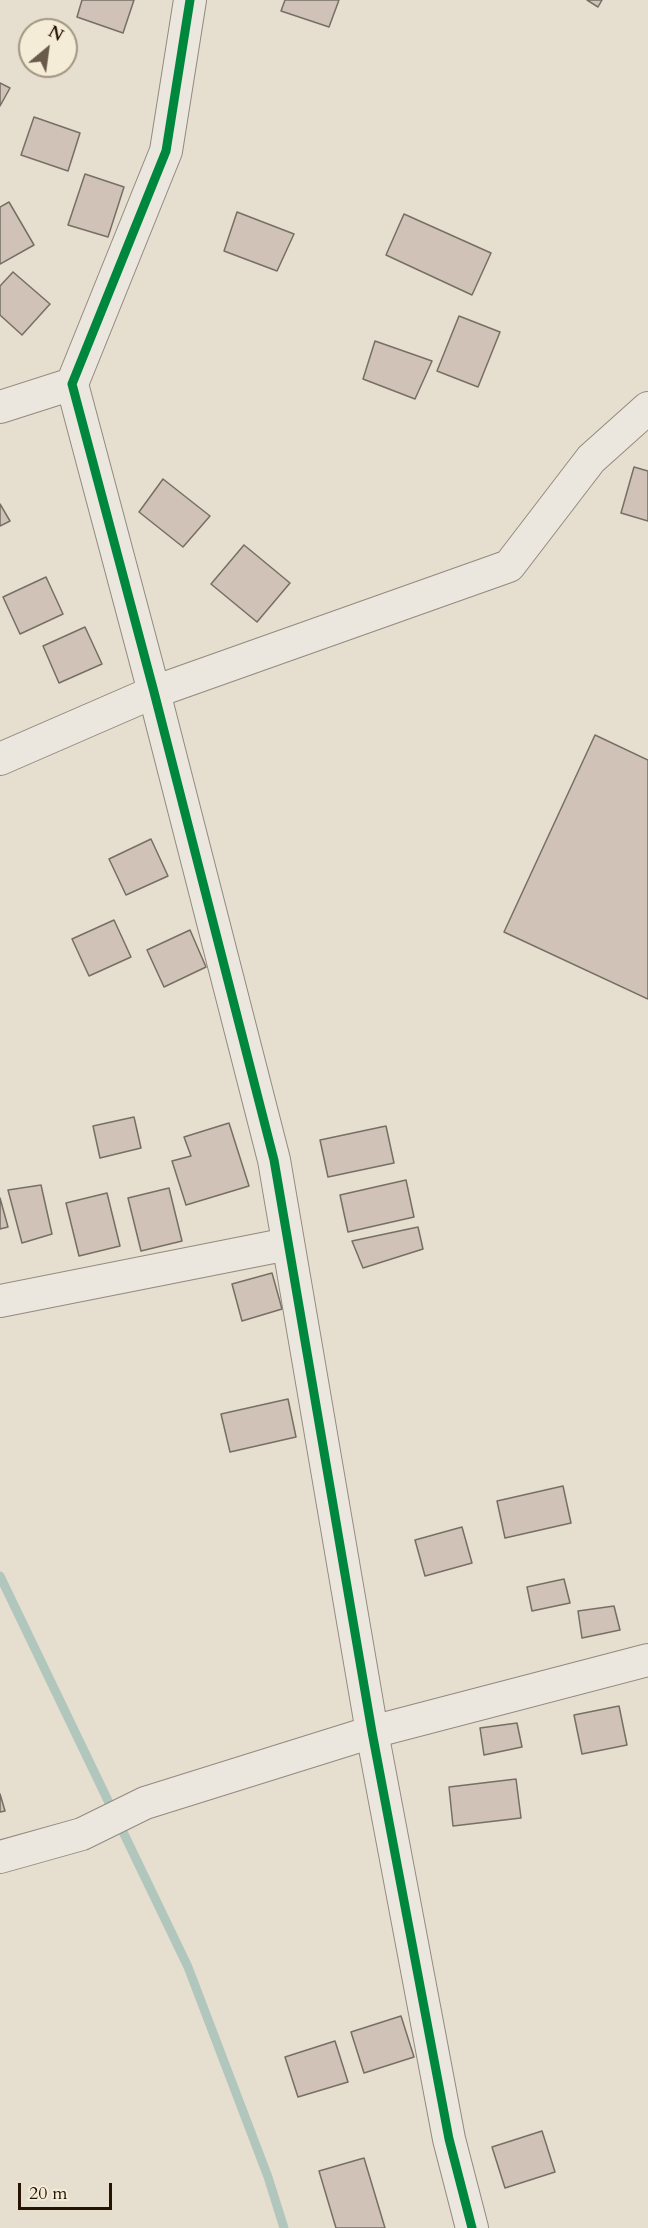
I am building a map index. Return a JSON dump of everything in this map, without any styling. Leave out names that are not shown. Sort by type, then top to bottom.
[{"type":"street","points":[[190,0],[166,151],[72,384],[274,1160],[372,1732],[449,2139],[472,2228]]},
{"type":"street","points":[[0,407],[72,384]]},
{"type":"street","points":[[0,759],[154,692],[509,566],[591,459],[648,408]]},
{"type":"street","points":[[0,1301],[288,1244]]},
{"type":"street","points":[[0,1857],[82,1834],[145,1803],[372,1732],[648,1660]]},
{"type":"building","points":[[82,0],[134,0],[123,33],[77,17]]},
{"type":"building","points":[[285,0],[339,0],[329,27],[281,11]]},
{"type":"building","points":[[587,0],[602,0],[598,7]]},
{"type":"building","points":[[0,83],[10,88],[0,106]]},
{"type":"building","points":[[34,117],[80,133],[68,171],[21,155]]},
{"type":"building","points":[[85,174],[124,187],[108,237],[68,225]]},
{"type":"building","points":[[9,202],[34,245],[0,264],[0,207]]},
{"type":"building","points":[[237,212],[294,234],[277,271],[224,251]]},
{"type":"building","points":[[404,214],[491,253],[472,295],[386,255]]},
{"type":"building","points":[[13,272],[50,304],[22,335],[0,315],[0,286]]},
{"type":"building","points":[[459,316],[500,332],[478,387],[437,371]]},
{"type":"building","points":[[375,341],[432,361],[415,399],[363,379]]},
{"type":"building","points":[[634,467],[648,471],[648,521],[621,513]]},
{"type":"building","points":[[163,479],[210,516],[183,547],[139,512]]},
{"type":"building","points":[[0,504],[10,521],[0,526]]},
{"type":"building","points":[[244,545],[290,583],[257,622],[211,584]]},
{"type":"building","points":[[46,577],[63,614],[20,634],[3,597]]},
{"type":"building","points":[[85,627],[102,664],[59,683],[43,646]]},
{"type":"building","points":[[595,735],[648,760],[648,999],[504,932]]},
{"type":"building","points":[[151,839],[168,876],[126,895],[109,859]]},
{"type":"building","points":[[114,920],[131,957],[89,976],[72,939]]},
{"type":"building","points":[[190,930],[206,967],[164,987],[147,950]]},
{"type":"building","points":[[134,1117],[141,1148],[100,1158],[93,1126]]},
{"type":"building","points":[[229,1123],[249,1186],[186,1205],[172,1161],[191,1156],[184,1137]]},
{"type":"building","points":[[386,1126],[394,1163],[328,1177],[320,1140]]},
{"type":"building","points":[[406,1180],[414,1217],[348,1232],[340,1195]]},
{"type":"building","points":[[41,1185],[52,1234],[22,1243],[8,1190]]},
{"type":"building","points":[[169,1188],[182,1241],[141,1251],[128,1198]]},
{"type":"building","points":[[107,1193],[120,1246],[79,1256],[66,1203]]},
{"type":"building","points":[[0,1198],[8,1227],[0,1229]]},
{"type":"building","points":[[418,1227],[423,1249],[363,1268],[352,1241]]},
{"type":"building","points":[[272,1273],[282,1309],[242,1321],[232,1284]]},
{"type":"building","points":[[288,1399],[296,1437],[230,1452],[221,1414]]},
{"type":"building","points":[[563,1486],[571,1523],[505,1538],[497,1501]]},
{"type":"building","points":[[462,1527],[472,1563],[425,1576],[415,1540]]},
{"type":"building","points":[[564,1579],[570,1603],[532,1611],[527,1587]]},
{"type":"building","points":[[614,1606],[620,1630],[582,1638],[578,1611]]},
{"type":"building","points":[[619,1706],[627,1745],[582,1754],[574,1715]]},
{"type":"building","points":[[517,1723],[522,1747],[484,1755],[480,1728]]},
{"type":"building","points":[[516,1779],[521,1818],[453,1826],[449,1787]]},
{"type":"building","points":[[0,1794],[5,1811],[0,1812]]},
{"type":"building","points":[[401,2016],[414,2057],[364,2073],[351,2032]]},
{"type":"building","points":[[335,2041],[348,2082],[298,2097],[285,2057]]},
{"type":"building","points":[[542,2131],[555,2172],[505,2188],[492,2147]]},
{"type":"building","points":[[364,2158],[385,2228],[336,2228],[319,2171]]},
{"type":"waterway","points":[[0,1576],[188,1967],[268,2177],[284,2228]]},
{"type":"cycle path","points":[[190,0],[166,151],[72,384],[274,1160],[372,1732],[449,2139],[472,2228]]}]
